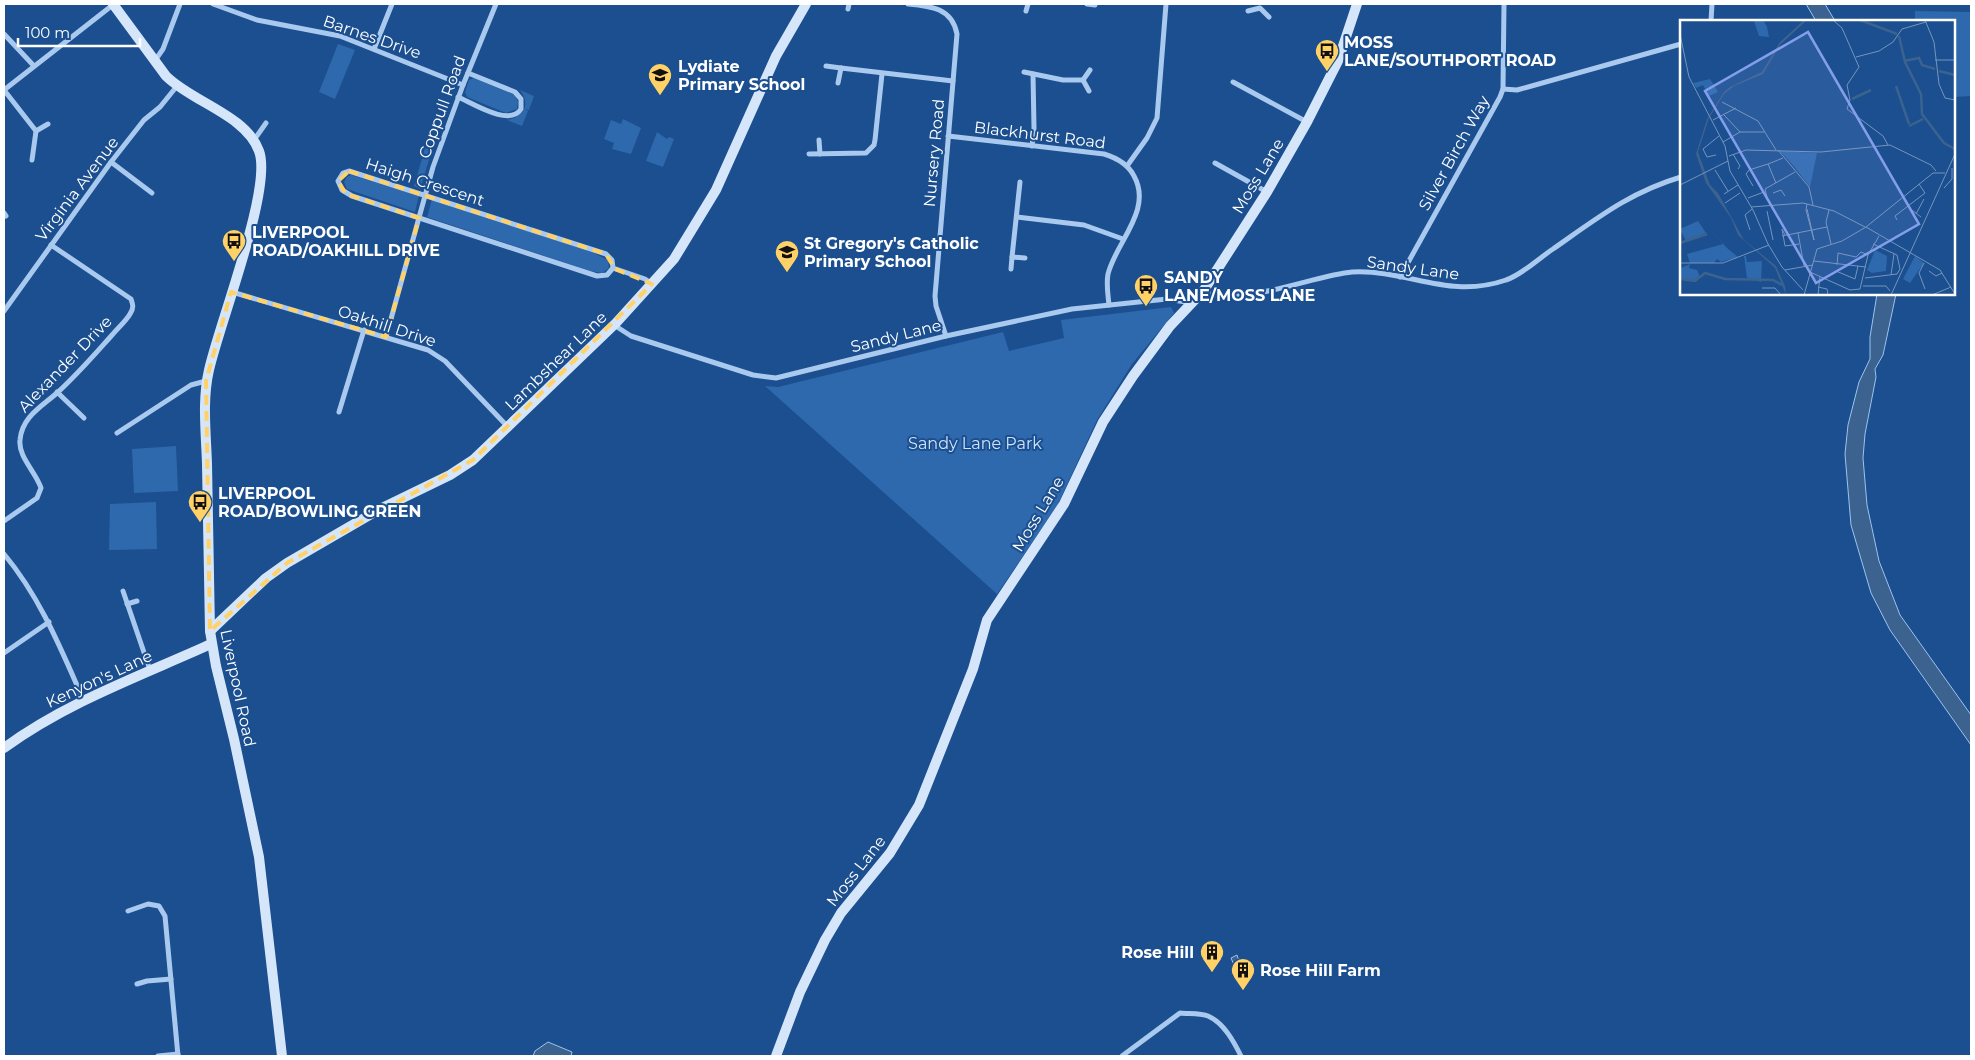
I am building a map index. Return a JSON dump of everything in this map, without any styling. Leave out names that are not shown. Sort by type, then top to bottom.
[{"type":"street","points":[[32,160],[36,131],[4,90],[114,4]]},
{"type":"street","name":"Liverpool Road","points":[[114,4],[154,62],[177,86],[236,123],[254,140],[262,161],[261,186],[206,381],[210,630],[211,644],[259,857],[282,1056]]},
{"type":"street","points":[[154,62],[163,49],[180,4]]},
{"type":"street","name":"Barnes Drive","points":[[213,4],[256,20],[329,32],[463,84]]},
{"type":"street","points":[[374,49],[392,4]]},
{"type":"street","name":"Coppull Road","points":[[386,337],[433,168],[463,84],[496,4]]},
{"type":"street","name":"Lambshear Lane","points":[[210,630],[266,578],[287,563],[380,509],[450,475],[473,460],[614,325],[674,259],[716,190],[776,56],[806,4]]},
{"type":"street","name":"Nursery Road","points":[[908,4],[935,6],[948,15],[956,27],[935,296],[936,306],[946,336]]},
{"type":"street","points":[[1026,11],[1028,4]]},
{"type":"street","points":[[1087,4],[1095,5]]},
{"type":"street","points":[[1109,305],[1108,274],[1136,214],[1140,196],[1136,178],[1127,166],[1147,138],[1157,118],[1166,4]]},
{"type":"street","name":"Moss Lane","points":[[776,1056],[800,992],[825,940],[841,913],[890,853],[919,805],[973,669],[987,620],[1064,504],[1103,422],[1157,342],[1204,290],[1266,192],[1307,122],[1338,61],[1357,4]]},
{"type":"street","name":"Silver Birch Way","points":[[1400,277],[1502,89],[1504,4]]},
{"type":"street","points":[[1711,20],[1712,4]]},
{"type":"street","points":[[1248,11],[1260,6],[1270,16]]},
{"type":"street","points":[[4,34],[34,66]]},
{"type":"street","points":[[1502,89],[1517,90],[1680,44]]},
{"type":"street","points":[[826,66],[953,81]]},
{"type":"street","points":[[838,83],[841,68]]},
{"type":"street","points":[[1083,80],[1090,70]]},
{"type":"street","points":[[458,98],[506,117],[514,115],[521,108],[521,99],[515,92],[468,72]]},
{"type":"street","points":[[1024,72],[1064,80],[1083,80]]},
{"type":"street","points":[[809,154],[866,153],[871,150],[875,140],[882,74]]},
{"type":"street","points":[[1032,146],[1034,128],[1033,74]]},
{"type":"street","points":[[1083,80],[1089,91]]},
{"type":"street","points":[[1233,82],[1307,122]]},
{"type":"street","name":"Virginia Avenue","points":[[4,312],[111,162],[144,120],[165,102],[177,86]]},
{"type":"street","points":[[254,140],[266,123]]},
{"type":"street","points":[[36,131],[48,124]]},
{"type":"street","name":"Blackhurst Road","points":[[948,136],[1104,154],[1119,160],[1127,166]]},
{"type":"street","points":[[819,140],[820,154]]},
{"type":"street","points":[[111,162],[152,193]]},
{"type":"street","points":[[1215,163],[1266,192]]},
{"type":"street","name":"Haigh Crescent","points":[[355,171],[606,254],[612,260],[613,268],[607,275],[597,276],[419,218],[352,196],[342,190],[338,181],[343,173],[355,171]]},
{"type":"street","name":"Sandy Lane","points":[[1204,290],[1215,296],[1236,296],[1352,272],[1400,277],[1464,288],[1486,286],[1508,280],[1613,207],[1651,186],[1680,177]]},
{"type":"street","points":[[1011,269],[1020,182]]},
{"type":"street","points":[[1017,217],[1084,225],[1123,239]]},
{"type":"street","name":"Alexander Drive","points":[[4,521],[37,498],[41,488],[37,476],[22,454],[20,440],[23,425],[32,413],[57,392],[100,348],[130,314],[133,307],[131,299],[51,245]]},
{"type":"street","points":[[1012,257],[1025,258]]},
{"type":"street","name":"Haigh Crescent","points":[[613,268],[652,284]]},
{"type":"street","name":"Oakhill Drive","points":[[231,292],[422,347],[439,356],[508,428]]},
{"type":"street","name":"Sandy Lane","points":[[614,325],[631,336],[753,375],[768,378],[784,376],[946,336],[1072,309],[1167,299],[1192,302]]},
{"type":"street","points":[[339,412],[364,330]]},
{"type":"street","points":[[117,434],[191,385],[206,381]]},
{"type":"street","points":[[57,392],[84,418]]},
{"type":"street","points":[[4,554],[19,572],[49,622],[83,699]]},
{"type":"street","points":[[123,592],[150,671]]},
{"type":"street","points":[[127,604],[137,601]]},
{"type":"street","points":[[4,653],[49,622]]},
{"type":"street","name":"Kenyon's Lane","points":[[4,748],[34,726],[83,699],[211,644]]},
{"type":"street","points":[[128,911],[148,904],[159,906],[165,916],[178,1055],[158,1056]]},
{"type":"street","points":[[137,984],[171,979]]},
{"type":"street","points":[[1122,1056],[1180,1013],[1208,1016],[1223,1028],[1235,1042],[1241,1056]]},
{"type":"highlighted area","points":[[349,171],[606,254],[615,269],[652,284],[473,460],[287,563],[210,631],[206,381],[231,292],[386,337],[419,218],[346,194],[338,181]]},
{"type":"green space","points":[[1915,11],[1971,12],[1971,96],[1955,97],[1955,20],[1915,20]]},
{"type":"green space","points":[[338,44],[355,50],[335,99],[319,92]]},
{"type":"green space","points":[[474,78],[515,95],[518,102],[517,109],[506,113],[467,97],[465,92],[469,80]]},
{"type":"green space","points":[[520,90],[534,96],[529,110],[525,109],[528,111],[522,126],[507,120],[518,116],[524,109],[525,100]]},
{"type":"green space","points":[[623,119],[641,128],[631,154],[612,149],[614,143],[604,139],[611,120],[621,124]]},
{"type":"green space","points":[[657,132],[667,139],[669,137],[674,139],[663,167],[646,161]]},
{"type":"green space","points":[[425,148],[432,150],[420,189],[414,186]]},
{"type":"green space","points":[[351,175],[419,196],[415,212],[347,189],[344,182]]},
{"type":"green space","points":[[432,199],[594,253],[608,260],[609,268],[602,273],[590,271],[427,217]]},
{"type":"green space","name":"Sandy Lane Park","points":[[1171,307],[1174,313],[1132,364],[1097,420],[1057,506],[997,594],[765,386],[778,387],[1003,332],[1009,351],[1064,338],[1061,320]]},
{"type":"green space","points":[[176,446],[178,491],[134,493],[132,449]]},
{"type":"green space","points":[[156,502],[157,549],[109,550],[110,504]]},
{"type":"shaded area","points":[[1806,4],[1825,4],[1834,20],[1815,20]]},
{"type":"shaded area","points":[[1877,295],[1896,295],[1883,355],[1875,369],[1876,377],[1865,434],[1863,458],[1867,505],[1879,561],[1900,615],[1971,715],[1971,745],[1890,630],[1871,593],[1851,525],[1845,454],[1848,425],[1859,382],[1870,359],[1870,337]]},
{"type":"shaded area","points":[[1237,955],[1242,970],[1237,972],[1231,958]]},
{"type":"shaded area","points":[[548,1042],[572,1052],[571,1056],[533,1056],[535,1051]]},
{"type":"place","name":"MOSS LANE/SOUTHPORT ROAD","points":[[1327,72]]},
{"type":"place","name":"Lydiate Primary School","points":[[660,96]]},
{"type":"place","name":"LIVERPOOL ROAD/OAKHILL DRIVE","points":[[234,262]]},
{"type":"place","name":"St Gregory's Catholic Primary School","points":[[787,273]]},
{"type":"place","name":"SANDY LANE/MOSS LANE","points":[[1146,307]]},
{"type":"place","name":"LIVERPOOL ROAD/BOWLING GREEN","points":[[200,523]]},
{"type":"place","name":"Rose Hill","points":[[1212,973]]},
{"type":"place","name":"Rose Hill Farm","points":[[1243,991]]}]
